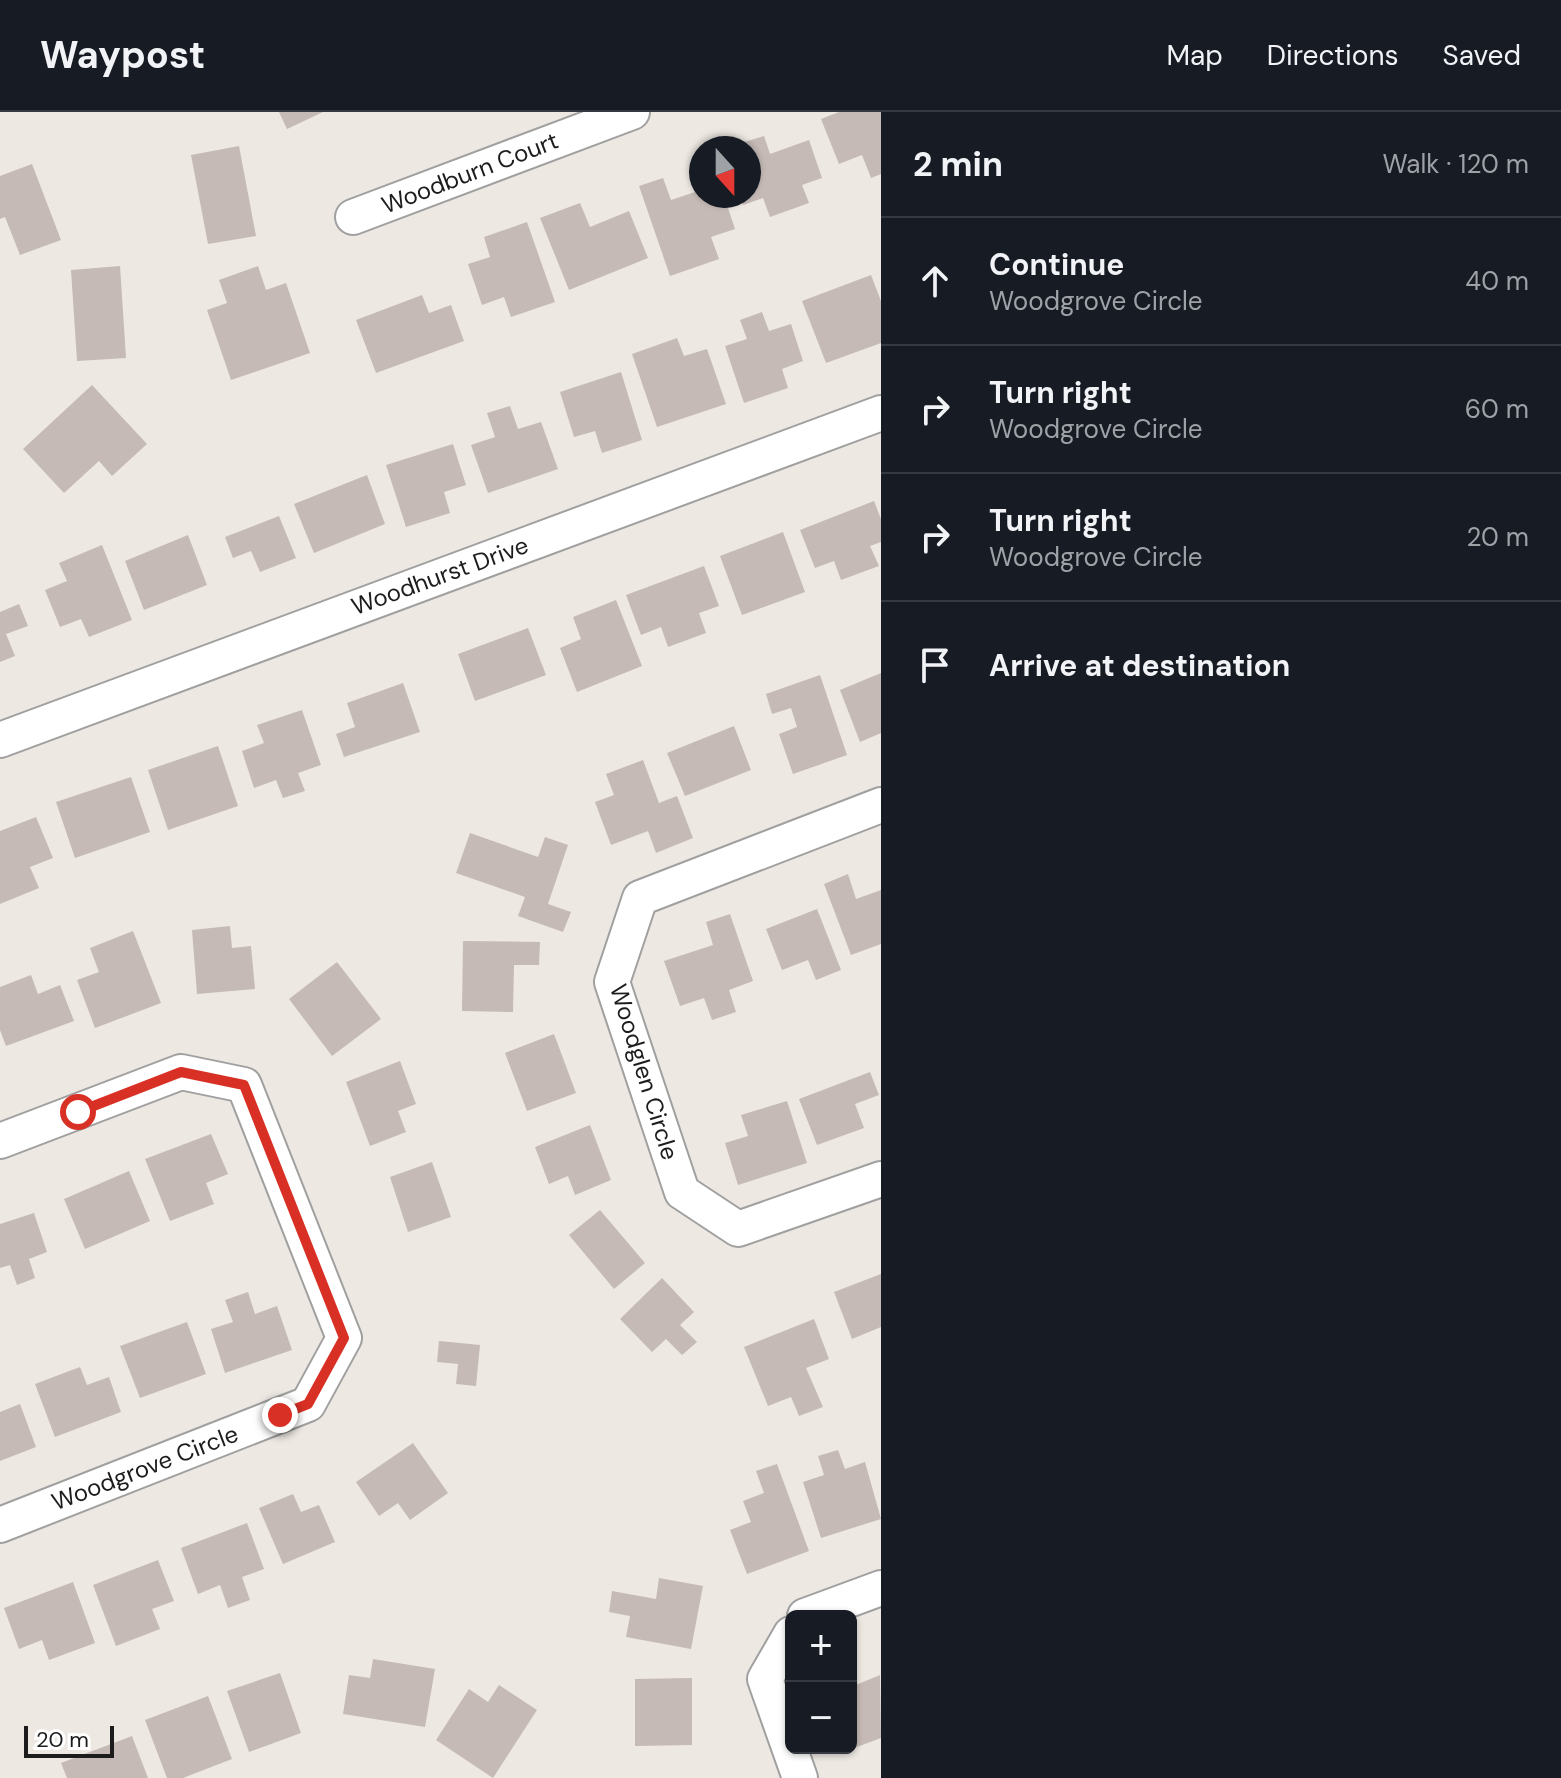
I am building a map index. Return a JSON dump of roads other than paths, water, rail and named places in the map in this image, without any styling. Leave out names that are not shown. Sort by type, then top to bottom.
[{"type":"street","name":"Woodburn Court","points":[[353,217],[632,112]]},
{"type":"street","name":"Woodhurst Drive","points":[[0,740],[881,413]]},
{"type":"street","name":"Woodglen Circle","points":[[881,805],[640,898],[612,982],[682,1192],[738,1229],[881,1179]]},
{"type":"street","name":"Woodgrove Circle","points":[[0,1141],[181,1072],[244,1085],[344,1338],[308,1404],[0,1525]]},
{"type":"street","points":[[821,1610],[881,1588]]},
{"type":"street","points":[[785,1644],[765,1679],[800,1778]]}]
